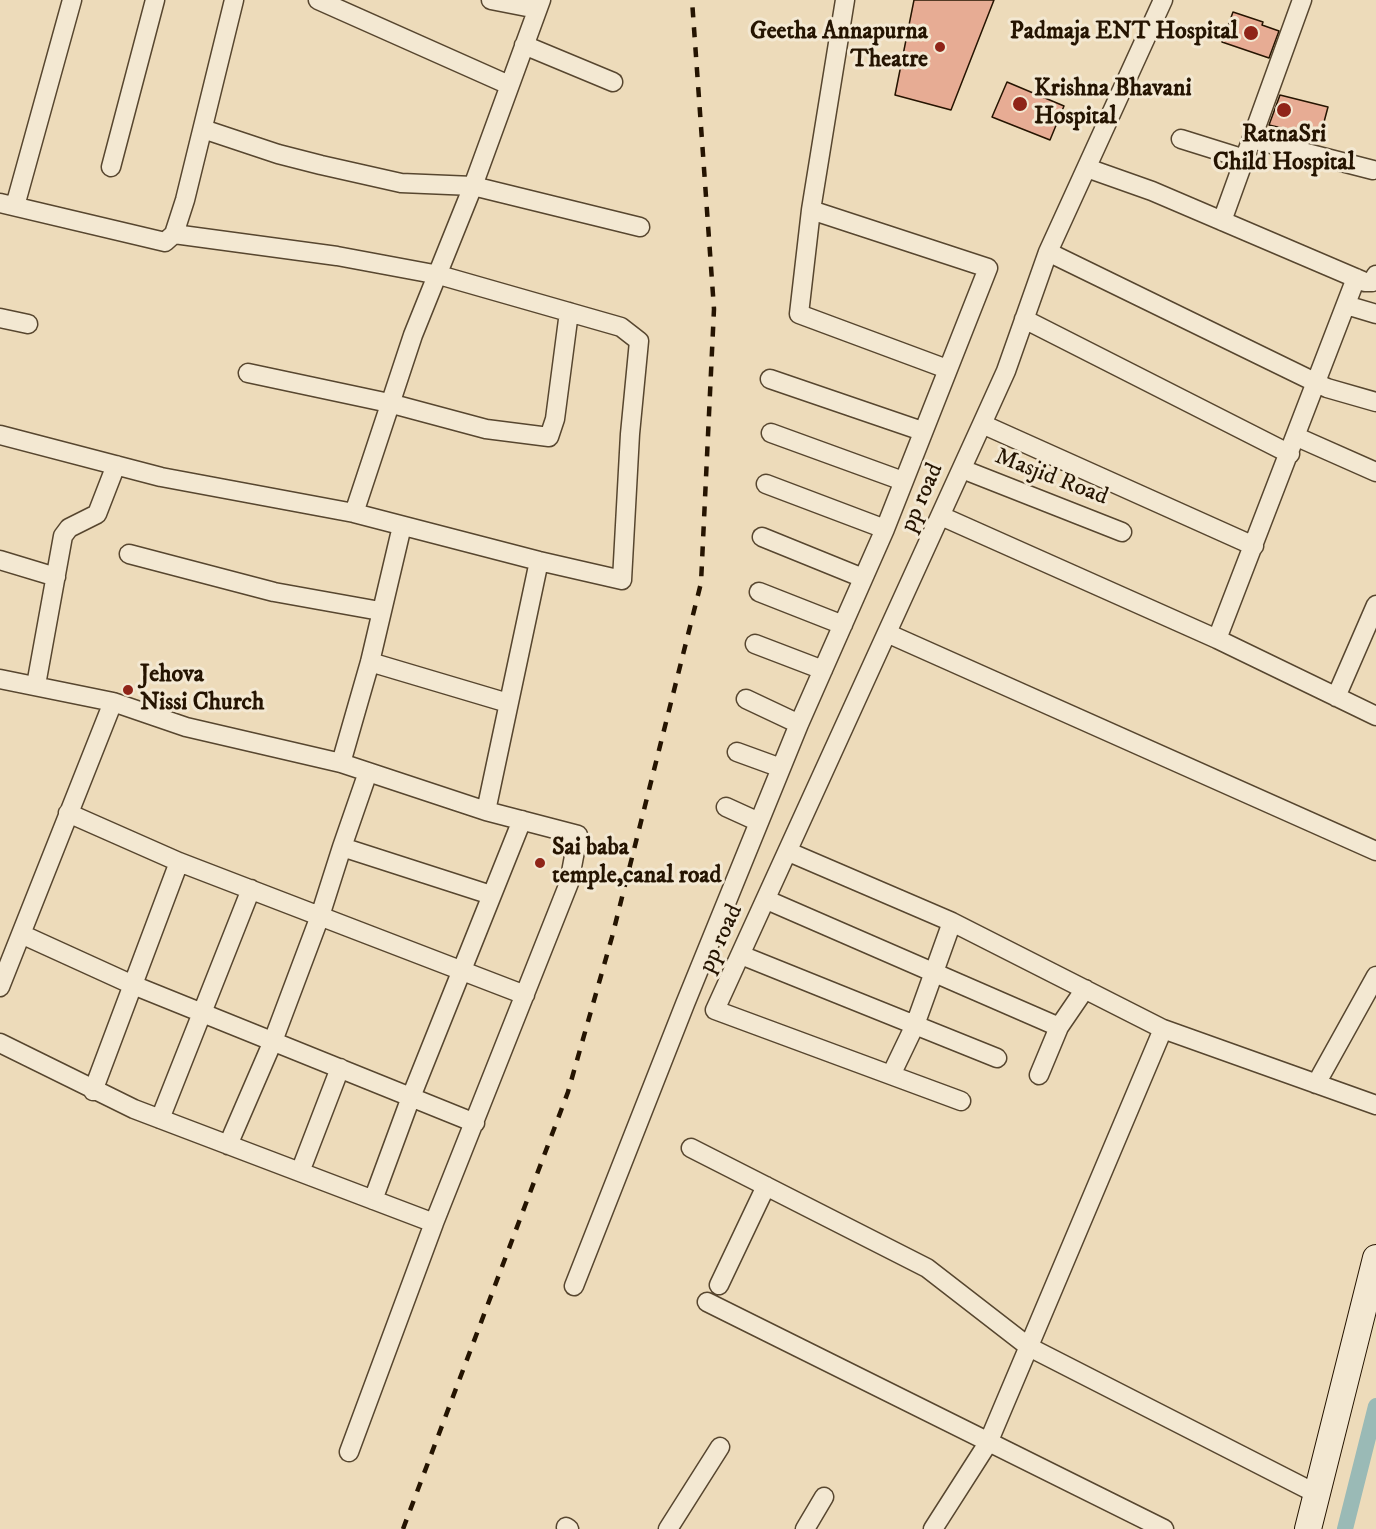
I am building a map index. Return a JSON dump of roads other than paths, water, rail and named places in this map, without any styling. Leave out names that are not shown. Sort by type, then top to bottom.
[{"type":"main road","points":[[1308,1529],[1376,1258]]},
{"type":"street","points":[[72,0],[7,205],[165,242],[174,234],[203,129],[234,0]]},
{"type":"street","points":[[111,167],[155,0]]},
{"type":"street","points":[[318,0],[509,85]]},
{"type":"street","points":[[354,513],[413,335],[472,186],[539,5],[491,0]]},
{"type":"street","points":[[845,0],[811,210],[799,314],[947,369]]},
{"type":"street","name":"pp road","points":[[891,1075],[715,1010],[889,634],[982,424],[1048,252],[1163,0]]},
{"type":"street","points":[[1222,220],[1302,0]]},
{"type":"street","points":[[524,45],[613,82]]},
{"type":"street","points":[[203,129],[278,154],[401,183],[472,186],[640,227]]},
{"type":"street","points":[[1181,139],[1245,159]]},
{"type":"street","points":[[1252,139],[1373,170]]},
{"type":"street","points":[[1086,168],[1152,191],[1356,278],[1372,282],[1376,275]]},
{"type":"street","points":[[574,1286],[759,822],[799,724],[885,529],[988,268],[811,210]]},
{"type":"street","points":[[0,435],[161,477],[354,513],[622,580],[630,434],[639,341],[621,327],[438,274],[337,256],[174,234]]},
{"type":"street","points":[[1048,252],[1317,383],[1351,397],[1376,402]]},
{"type":"street","points":[[1217,639],[1356,278]]},
{"type":"street","points":[[1346,305],[1376,314]]},
{"type":"street","points":[[248,373],[389,403],[486,429],[549,437],[555,419],[569,312]]},
{"type":"street","points":[[0,318],[28,324]]},
{"type":"street","points":[[1024,319],[1290,454]]},
{"type":"street","points":[[771,379],[922,431]]},
{"type":"street","points":[[982,424],[1254,546]]},
{"type":"street","points":[[771,433],[903,481]]},
{"type":"street","points":[[1297,436],[1376,472]]},
{"type":"street","points":[[36,685],[63,536],[69,528],[97,514],[116,465]]},
{"type":"street","name":"Masjid Road","points":[[962,469],[1122,532]]},
{"type":"street","points":[[766,484],[885,529]]},
{"type":"street","points":[[941,516],[1217,639],[1376,716]]},
{"type":"street","points":[[341,763],[370,662],[380,611],[402,526]]},
{"type":"street","points":[[762,537],[863,578]]},
{"type":"street","points":[[129,554],[274,592],[380,611]]},
{"type":"street","points":[[0,560],[56,577]]},
{"type":"street","points":[[486,811],[539,561]]},
{"type":"street","points":[[759,592],[843,625]]},
{"type":"street","points":[[1336,697],[1376,605]]},
{"type":"street","points":[[889,634],[1376,851]]},
{"type":"street","points":[[754,644],[823,670]]},
{"type":"street","points":[[370,662],[508,703]]},
{"type":"street","points":[[0,680],[36,685],[113,702],[186,727],[341,763],[486,811],[578,835],[569,883],[434,1223],[349,1452]]},
{"type":"street","points":[[746,699],[799,724]]},
{"type":"street","points":[[0,987],[113,702]]},
{"type":"street","points":[[737,752],[782,768]]},
{"type":"street","points":[[228,1145],[273,1041],[320,916],[368,772]]},
{"type":"street","points":[[726,807],[759,822]]},
{"type":"street","points":[[68,813],[179,862],[525,995]]},
{"type":"street","points":[[373,1200],[460,970],[522,820]]},
{"type":"street","points":[[342,847],[491,896]]},
{"type":"street","points":[[789,852],[952,922],[1163,1029],[1376,1105]]},
{"type":"street","points":[[93,1091],[179,862]]},
{"type":"street","points":[[160,1119],[251,889]]},
{"type":"street","points":[[766,900],[1059,1027]]},
{"type":"street","points":[[952,922],[915,1025],[891,1075],[961,1101]]},
{"type":"street","points":[[21,934],[133,985],[475,1123]]},
{"type":"street","points":[[741,956],[997,1058]]},
{"type":"street","points":[[1316,1084],[1376,976]]},
{"type":"street","points":[[1039,1075],[1059,1027],[1085,989]]},
{"type":"street","points":[[933,1529],[988,1443],[1163,1029]]},
{"type":"street","points":[[0,1042],[93,1091],[160,1119],[434,1223]]},
{"type":"street","points":[[300,1172],[340,1068]]},
{"type":"street","points":[[691,1148],[927,1268],[1029,1347],[1317,1494]]},
{"type":"street","points":[[719,1285],[765,1186]]},
{"type":"street","points":[[707,1302],[1164,1529]]},
{"type":"street","points":[[668,1529],[720,1447]]},
{"type":"street","points":[[805,1529],[824,1497]]},
{"type":"waterway","points":[[1345,1529],[1376,1406]]},
{"type":"railway","points":[[403,1529],[568,1092],[612,937],[701,583],[714,309],[692,0]]},
{"type":"place","name":"Padmaja ENT Hospital","points":[[1251,33]]},
{"type":"place","name":"Geetha Annapurna Theatre","points":[[940,47]]},
{"type":"place","name":"Krishna Bhavani Hospital","points":[[1020,104]]},
{"type":"place","name":"RatnaSri Child Hospital","points":[[1284,110]]},
{"type":"place","name":"Jehova Nissi Church","points":[[128,690]]},
{"type":"place","name":"Sai baba temple,canal road","points":[[540,863]]}]
